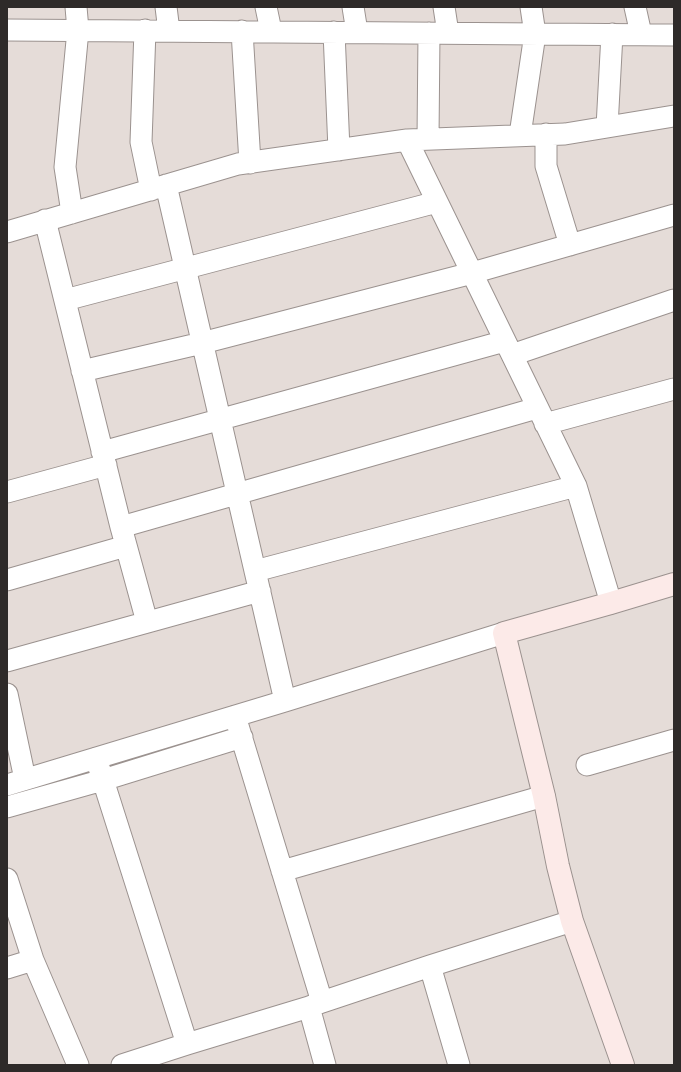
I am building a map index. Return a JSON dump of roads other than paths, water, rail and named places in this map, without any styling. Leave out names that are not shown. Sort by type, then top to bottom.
[{"type":"street","points":[[72,213],[65,167],[78,30],[76,7]]},
{"type":"street","points":[[166,7],[169,31]]},
{"type":"street","points":[[266,7],[271,31]]},
{"type":"street","points":[[353,7],[357,32]]},
{"type":"street","points":[[428,139],[439,33],[444,7]]},
{"type":"street","points":[[520,135],[535,34],[531,7]]},
{"type":"street","points":[[635,7],[641,34]]},
{"type":"street","points":[[7,30],[674,35]]},
{"type":"street","points":[[145,30],[141,142],[158,187],[185,268],[285,701]]},
{"type":"street","points":[[242,32],[250,163]]},
{"type":"street","points":[[334,32],[339,150]]},
{"type":"street","points":[[607,127],[612,34]]},
{"type":"street","points":[[7,232],[238,164],[406,140],[565,134],[674,116]]},
{"type":"street","points":[[546,134],[546,166],[570,245]]},
{"type":"street","points":[[406,140],[576,486],[611,603]]},
{"type":"street","points":[[65,300],[437,202]]},
{"type":"street","points":[[82,371],[202,343],[472,273],[674,215]]},
{"type":"street","points":[[45,220],[146,622]]},
{"type":"street","points":[[7,492],[220,420],[508,348],[674,300]]},
{"type":"street","points":[[7,580],[237,494],[541,416],[674,388]]},
{"type":"street","points":[[255,571],[576,486]]},
{"type":"street","points":[[7,694],[16,782],[504,633],[674,584]]},
{"type":"street","points":[[7,661],[260,591]]},
{"type":"street","points":[[504,633],[544,796],[558,866],[572,921],[623,1065]]},
{"type":"street","points":[[235,716],[282,871],[316,1004],[325,1065]]},
{"type":"street","points":[[7,807],[103,780],[242,737]]},
{"type":"street","points":[[587,766],[674,740]]},
{"type":"street","points":[[96,758],[187,1044]]},
{"type":"street","points":[[282,871],[544,796]]},
{"type":"street","points":[[7,878],[32,960],[78,1065]]},
{"type":"street","points":[[122,1065],[572,921]]},
{"type":"street","points":[[7,968],[32,960]]},
{"type":"street","points":[[430,966],[459,1065]]}]
